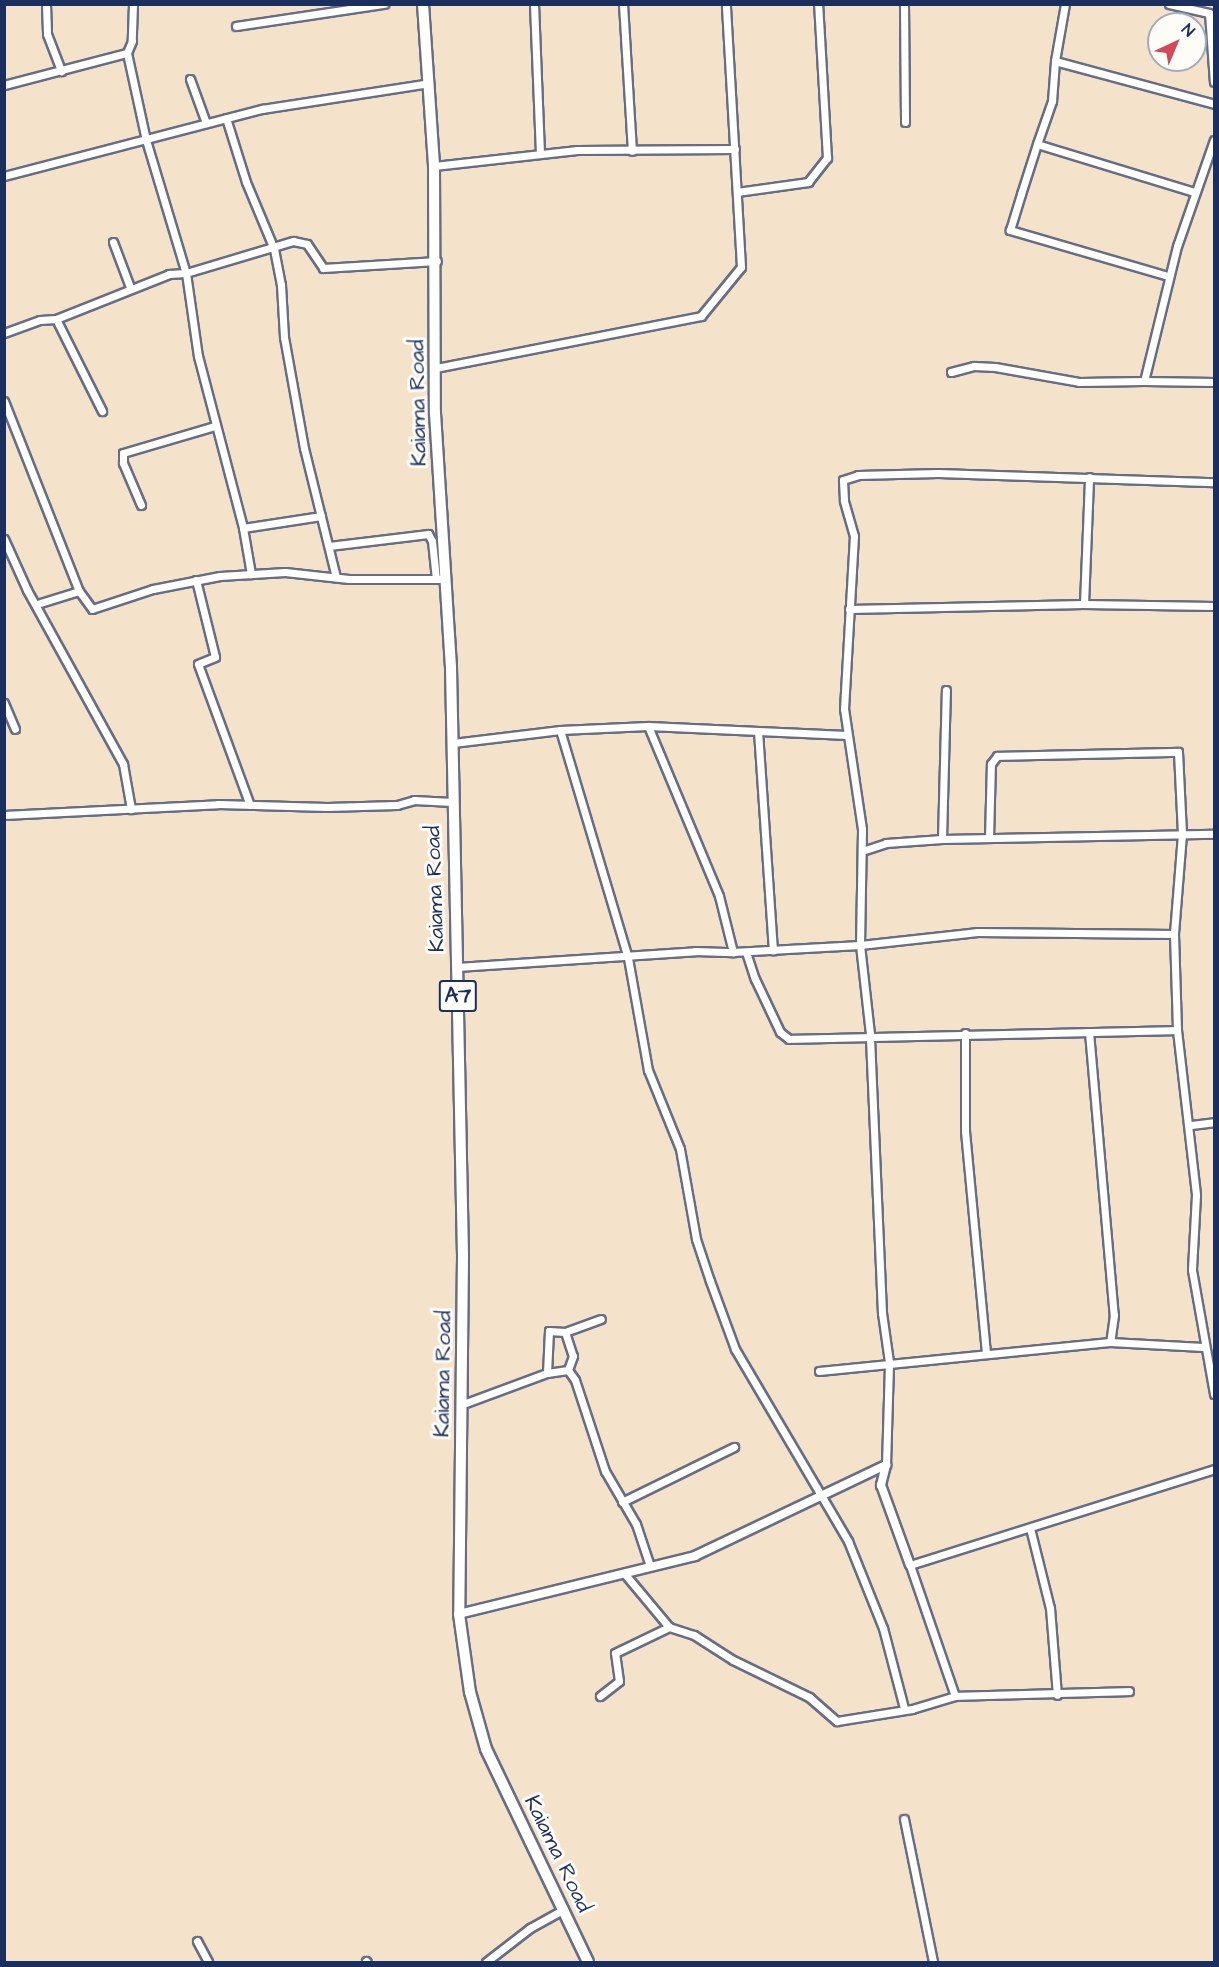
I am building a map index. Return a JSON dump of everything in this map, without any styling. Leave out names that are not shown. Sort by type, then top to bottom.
[{"type":"highway","name":"Kaiama Road","points":[[423,4],[434,166],[437,261],[435,413],[440,579],[453,743],[463,1404],[459,1614],[470,1692],[486,1749],[588,1962]]},
{"type":"street","points":[[46,4],[47,34],[61,71]]},
{"type":"street","points":[[133,4],[132,42],[127,53],[146,140],[186,273],[198,356],[243,528],[251,574]]},
{"type":"street","points":[[236,26],[384,4]]},
{"type":"street","points":[[534,4],[540,153]]},
{"type":"street","points":[[623,4],[632,151]]},
{"type":"street","points":[[436,368],[701,316],[741,267],[726,4]]},
{"type":"street","points":[[737,192],[808,182],[827,158],[818,4]]},
{"type":"street","points":[[904,4],[905,122]]},
{"type":"street","points":[[1065,4],[1055,61],[1052,101],[1010,230],[1168,276]]},
{"type":"street","points":[[1168,4],[1212,14],[1215,82]]},
{"type":"street","points":[[4,85],[127,53]]},
{"type":"street","points":[[1055,61],[1215,104]]},
{"type":"street","points":[[190,79],[206,123]]},
{"type":"street","points":[[4,176],[226,118],[429,83]]},
{"type":"street","points":[[226,118],[246,182],[274,249],[281,285],[284,337],[304,448],[336,577]]},
{"type":"street","points":[[1144,381],[1168,276],[1194,192],[1215,140]]},
{"type":"street","points":[[1038,144],[1194,192]]},
{"type":"street","points":[[434,166],[540,153],[735,149]]},
{"type":"street","points":[[4,333],[40,320],[56,319],[130,287],[169,274],[186,273],[301,240],[318,265],[329,269],[437,261]]},
{"type":"street","points":[[113,242],[130,287]]},
{"type":"street","points":[[56,319],[102,411]]},
{"type":"street","points":[[951,372],[974,366],[995,367],[1079,382],[1215,382]]},
{"type":"street","points":[[4,401],[79,591],[93,609],[153,589],[196,580],[251,574],[285,572],[336,577],[440,579],[432,541],[428,534],[329,546]]},
{"type":"street","points":[[141,505],[123,464],[123,453],[215,426]]},
{"type":"street","points":[[955,1696],[881,1485],[886,1465],[889,1362],[882,1312],[870,1034],[860,945],[862,829],[844,709],[854,536],[842,487],[848,476],[938,473],[1215,482]]},
{"type":"street","points":[[1084,604],[1089,477]]},
{"type":"street","points":[[243,528],[321,516]]},
{"type":"street","points":[[4,539],[123,764],[131,809]]},
{"type":"street","points":[[196,580],[214,657],[198,664],[250,805]]},
{"type":"street","points":[[37,604],[79,591]]},
{"type":"street","points":[[849,609],[1084,604],[1215,606]]},
{"type":"street","points":[[942,839],[946,690]]},
{"type":"street","points":[[4,703],[15,729]]},
{"type":"street","points":[[453,743],[560,730],[648,726],[848,735]]},
{"type":"street","points":[[648,726],[719,896],[733,952]]},
{"type":"street","points":[[560,730],[628,958],[648,1070],[672,1122],[696,1239],[732,1340],[758,1392],[822,1493],[848,1541],[883,1628],[903,1708]]},
{"type":"street","points":[[758,731],[773,950]]},
{"type":"street","points":[[989,838],[991,764],[997,756],[1178,752],[1182,834],[1174,934],[1177,1030],[1191,1125],[1196,1195],[1192,1270],[1203,1347],[1215,1394]]},
{"type":"street","points":[[4,815],[250,805],[327,807],[397,805],[414,800],[453,802]]},
{"type":"street","points":[[862,851],[886,843],[942,839],[1215,834]]},
{"type":"street","points":[[457,968],[628,958],[695,951],[746,952],[860,945],[977,932],[1174,934]]},
{"type":"street","points":[[746,952],[759,989],[784,1035],[818,1040],[870,1034],[1177,1030]]},
{"type":"street","points":[[1089,1032],[1114,1314],[1110,1342]]},
{"type":"street","points":[[964,1034],[965,1131],[986,1352]]},
{"type":"street","points":[[1191,1125],[1215,1122]]},
{"type":"street","points":[[547,1373],[547,1334],[554,1329],[565,1332],[601,1320]]},
{"type":"street","points":[[565,1332],[573,1356],[568,1370]]},
{"type":"street","points":[[819,1371],[986,1352],[1110,1342],[1203,1347]]},
{"type":"street","points":[[568,1370],[575,1380],[605,1471],[621,1503],[636,1524],[650,1566]]},
{"type":"street","points":[[463,1404],[547,1373],[568,1370]]},
{"type":"street","points":[[621,1503],[734,1447]]},
{"type":"street","points":[[459,1614],[695,1556],[822,1493],[886,1465]]},
{"type":"street","points":[[909,1565],[1215,1469]]},
{"type":"street","points":[[1030,1528],[1050,1608],[1057,1695]]},
{"type":"street","points":[[624,1573],[669,1627],[694,1635],[732,1660],[808,1698],[837,1721],[955,1696],[1057,1695],[1129,1691]]},
{"type":"street","points":[[600,1696],[619,1682],[615,1653],[669,1627]]},
{"type":"street","points":[[904,1819],[933,1962]]},
{"type":"street","points":[[486,1962],[530,1928],[564,1909]]},
{"type":"street","points":[[198,1941],[208,1962]]}]
